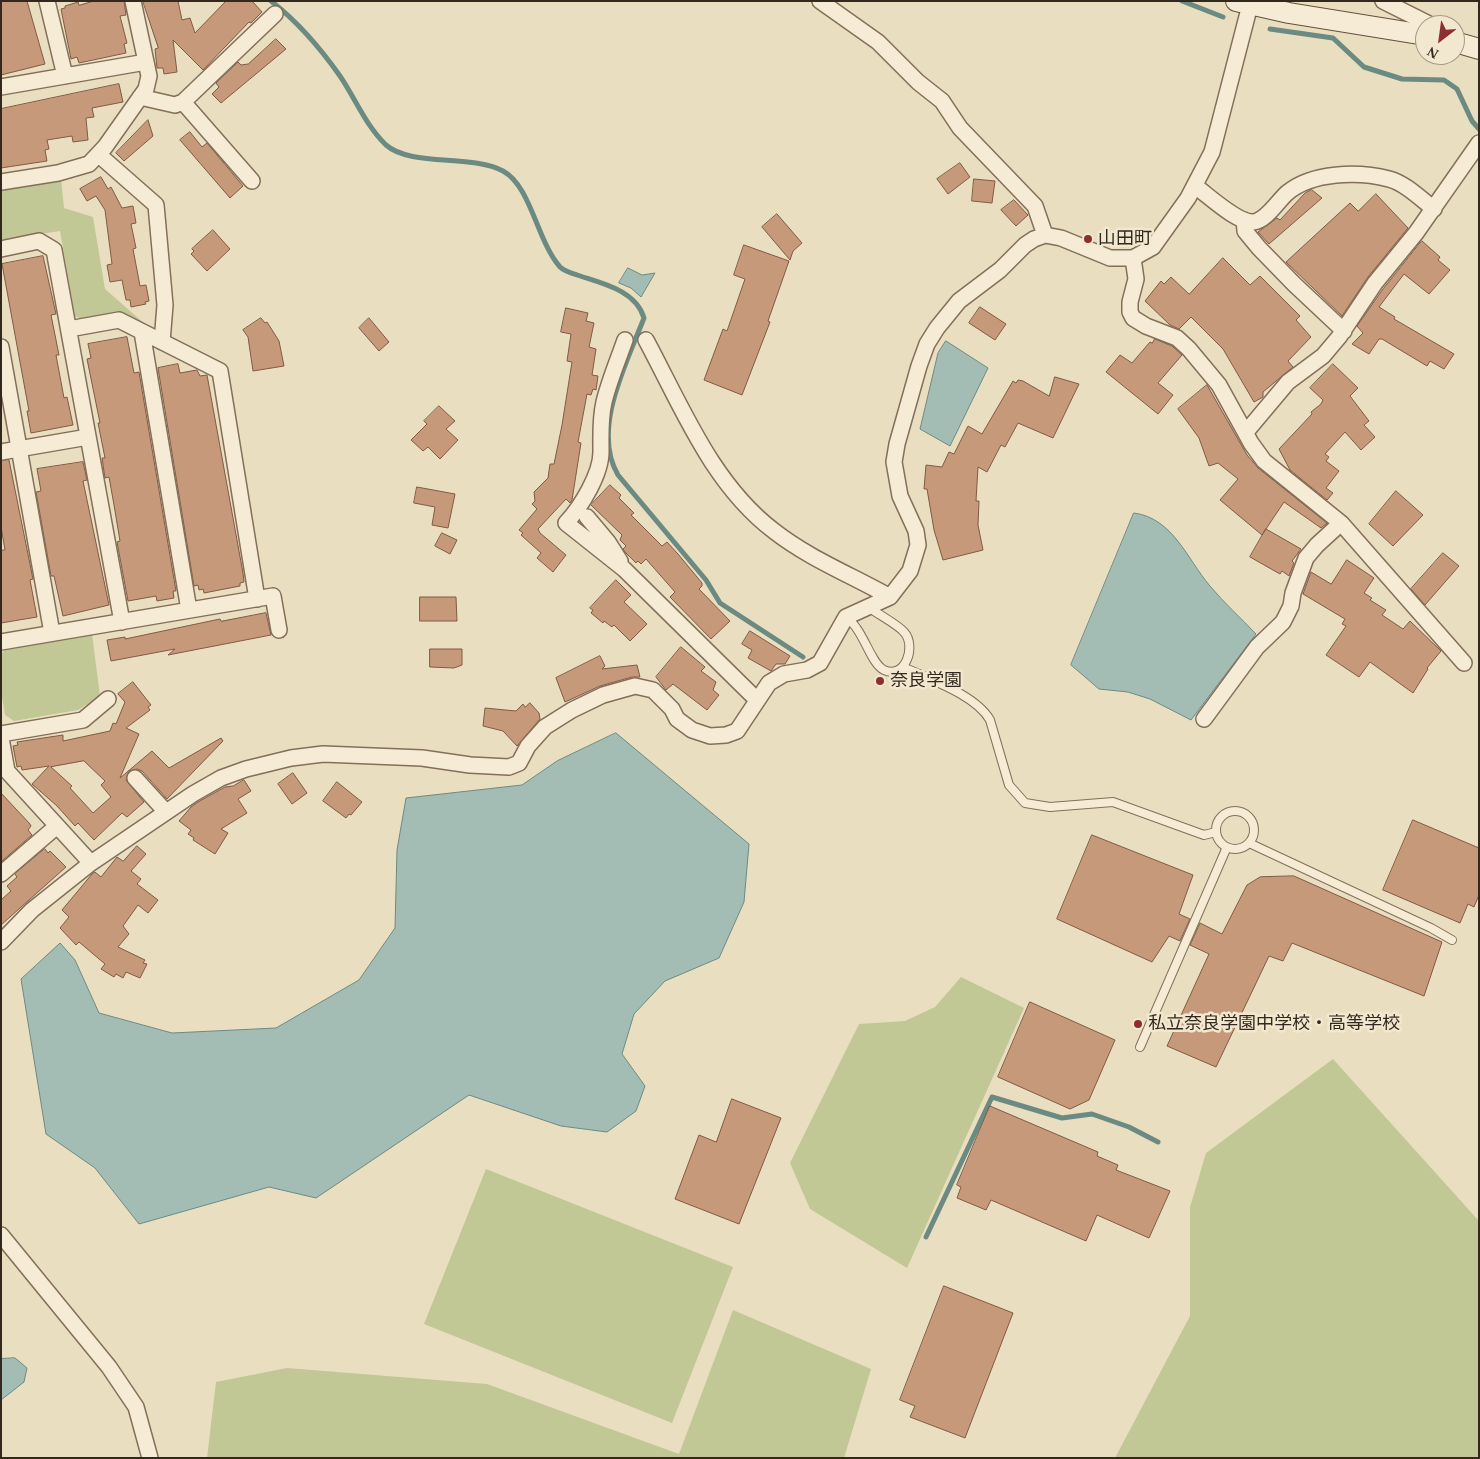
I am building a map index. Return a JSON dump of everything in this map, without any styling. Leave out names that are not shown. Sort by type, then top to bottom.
[{"type":"main road","points":[[1243,3],[1415,33]]},
{"type":"main road","points":[[1465,45],[1478,48]]},
{"type":"street","points":[[47,1],[66,76]]},
{"type":"street","points":[[1,182],[58,173],[89,164],[99,155],[146,89],[149,76],[133,1]]},
{"type":"street","points":[[820,1],[878,42],[918,82],[942,101],[960,128],[1035,206],[1045,235]]},
{"type":"street","points":[[1383,1],[1415,17]]},
{"type":"street","points":[[1,942],[32,910],[91,864],[166,812],[221,778],[282,761],[323,754],[422,758],[470,765],[509,767],[519,763],[528,746],[552,723],[603,695],[635,686],[653,690],[685,726],[710,736],[726,736],[736,731],[769,683],[784,674],[807,670],[820,662],[846,618],[890,597],[910,571],[918,545],[911,517],[900,496],[894,462],[897,444],[927,344],[947,314],[959,302],[1000,270],[1025,245],[1045,235],[1061,238],[1110,258],[1133,258],[1143,255],[1163,235],[1195,186],[1212,152],[1243,3]]},
{"type":"street","points":[[140,97],[175,104],[183,102],[275,14]]},
{"type":"street","points":[[1465,42],[1478,48]]},
{"type":"street","points":[[1,87],[146,62]]},
{"type":"street","points":[[183,102],[252,181]]},
{"type":"street","points":[[1246,432],[1288,382],[1323,356],[1344,330],[1375,283],[1434,208],[1479,143]]},
{"type":"street","points":[[99,155],[156,205],[165,305],[162,342]]},
{"type":"street","points":[[1195,186],[1244,220],[1260,220],[1287,193],[1301,183],[1315,178],[1330,176],[1390,179],[1434,208]]},
{"type":"street","points":[[1244,220],[1246,231],[1259,248],[1294,284],[1344,330]]},
{"type":"street","points":[[1,249],[39,241],[54,250],[122,622]]},
{"type":"street","points":[[1133,258],[1136,279],[1130,302],[1130,312],[1133,318],[1146,326],[1177,338],[1189,349],[1220,385],[1264,461],[1342,523],[1464,663]]},
{"type":"street","points":[[69,329],[119,320],[220,371],[257,599]]},
{"type":"street","points":[[142,332],[189,610]]},
{"type":"street","points":[[625,340],[604,402],[599,431],[601,452],[599,464],[577,510],[566,523],[624,569],[757,700]]},
{"type":"street","points":[[646,340],[712,463],[741,502],[775,532],[803,551],[890,597]]},
{"type":"street","points":[[1,347],[52,634]]},
{"type":"street","points":[[1,452],[88,437]]},
{"type":"street","points":[[587,517],[608,542],[624,569]]},
{"type":"street","points":[[1204,719],[1257,648],[1283,622],[1291,606],[1292,593],[1306,558],[1316,545],[1342,523]]},
{"type":"street","points":[[1,642],[273,596],[279,630]]},
{"type":"street","points":[[91,864],[7,771],[1,736],[83,720],[108,699]]},
{"type":"street","points":[[135,778],[166,812]]},
{"type":"street","points":[[1,874],[57,826]]},
{"type":"street","points":[[1,1235],[109,1366],[136,1407],[150,1458]]},
{"type":"lane","points":[[846,618],[861,632],[876,662],[883,670],[894,672],[904,666],[910,650],[905,633],[870,608]]},
{"type":"lane","points":[[904,666],[962,695],[986,712],[1009,785],[1025,803],[1050,808],[1113,802],[1204,835],[1216,832]]},
{"type":"lane","points":[[1230,812],[1243,812],[1248,815],[1254,826],[1253,838],[1250,843],[1239,848],[1227,847],[1222,843],[1216,832],[1217,825],[1224,815],[1230,812]]},
{"type":"lane","points":[[1250,843],[1431,928],[1452,940]]},
{"type":"lane","points":[[1140,1047],[1227,847]]},
{"type":"green space","points":[[61,179],[64,208],[93,217],[105,289],[145,324],[121,314],[85,321],[75,316],[60,231],[1,240],[1,190]]},
{"type":"green space","points":[[92,634],[100,696],[78,710],[14,721],[5,715],[1,691],[1,654],[6,649]]},
{"type":"green space","points":[[961,977],[1024,1008],[907,1268],[810,1209],[790,1163],[859,1024],[905,1021],[935,1007]]},
{"type":"green space","points":[[1333,1059],[1479,1221],[1479,1458],[1115,1458],[1190,1316],[1190,1207],[1206,1153]]},
{"type":"green space","points":[[486,1169],[733,1267],[672,1423],[424,1324]]},
{"type":"green space","points":[[733,1310],[871,1369],[844,1458],[207,1458],[216,1382],[287,1368],[487,1384],[679,1454]]},
{"type":"water","points":[[628,268],[642,275],[655,273],[641,297],[631,288],[619,283]]},
{"type":"water","points":[[946,341],[988,368],[950,446],[920,429],[938,353]]},
{"type":"water","points":[[1134,513],[1148,516],[1169,531],[1210,586],[1256,634],[1191,720],[1150,699],[1128,692],[1099,689],[1071,665]]},
{"type":"water","points":[[616,733],[749,844],[744,902],[719,958],[665,981],[634,1014],[622,1054],[645,1086],[636,1111],[607,1132],[561,1126],[469,1095],[316,1198],[269,1187],[139,1224],[95,1168],[46,1134],[21,979],[60,943],[75,960],[99,1013],[172,1033],[276,1028],[359,980],[395,928],[397,850],[406,798],[522,785],[557,761]]},
{"type":"water","points":[[15,1358],[27,1368],[24,1382],[1,1400],[1,1359]]},
{"type":"building","points":[[1,1],[27,1],[45,64],[1,75]]},
{"type":"building","points":[[94,1],[124,1],[126,15],[120,16],[127,43],[124,44],[126,53],[79,63],[77,57],[71,59],[61,9],[78,2],[79,5]]},
{"type":"building","points":[[143,1],[178,1],[182,20],[190,18],[195,33],[226,1],[252,1],[262,12],[251,23],[249,22],[203,70],[173,40],[177,72],[164,74],[163,68],[157,68],[155,49],[158,48]]},
{"type":"building","points":[[276,39],[286,49],[221,103],[212,94],[219,87],[216,83],[238,62],[241,65],[248,64]]},
{"type":"building","points":[[119,84],[123,102],[92,108],[94,117],[86,118],[88,140],[73,142],[72,136],[47,140],[49,149],[45,150],[47,161],[1,168],[1,109]]},
{"type":"building","points":[[148,120],[153,136],[124,161],[116,153]]},
{"type":"building","points":[[190,132],[202,147],[207,143],[243,186],[230,198],[180,140]]},
{"type":"building","points":[[960,163],[970,177],[948,194],[937,179]]},
{"type":"building","points":[[101,177],[108,189],[111,187],[122,208],[133,206],[136,223],[131,224],[136,248],[133,249],[140,286],[146,285],[149,301],[145,302],[146,304],[131,307],[130,300],[126,300],[122,280],[110,282],[107,265],[112,264],[105,210],[96,196],[87,201],[80,189]]},
{"type":"building","points":[[974,179],[995,181],[992,203],[972,201]]},
{"type":"building","points":[[1312,190],[1322,198],[1269,244],[1258,232],[1277,218],[1280,220],[1305,193]]},
{"type":"building","points":[[1376,194],[1408,228],[1368,277],[1342,316],[1286,262],[1350,203],[1358,211]]},
{"type":"building","points":[[1014,200],[1028,215],[1016,226],[1001,210]]},
{"type":"building","points":[[777,214],[802,243],[793,251],[790,260],[762,227]]},
{"type":"building","points":[[213,230],[230,249],[207,271],[191,254],[194,251],[192,249]]},
{"type":"building","points":[[1422,241],[1440,257],[1438,260],[1450,270],[1429,294],[1404,274],[1379,307],[1395,317],[1394,319],[1454,354],[1444,369],[1430,361],[1427,366],[1382,339],[1379,339],[1369,354],[1352,344],[1363,333],[1357,326],[1383,289]]},
{"type":"building","points":[[744,245],[789,261],[768,321],[770,322],[742,395],[704,380],[723,329],[727,331],[745,279],[734,275]]},
{"type":"building","points":[[43,256],[56,314],[51,315],[59,355],[56,355],[64,398],[67,397],[73,425],[31,433],[27,411],[29,411],[2,264]]},
{"type":"building","points":[[1223,258],[1250,285],[1260,276],[1300,316],[1296,320],[1311,337],[1288,361],[1293,367],[1263,392],[1263,397],[1254,402],[1223,349],[1191,317],[1179,329],[1170,325],[1145,301],[1161,281],[1164,284],[1171,277],[1189,294]]},
{"type":"building","points":[[980,307],[1006,324],[995,340],[969,323]]},
{"type":"building","points":[[566,308],[588,313],[586,321],[594,323],[589,347],[596,349],[592,375],[598,376],[596,390],[593,389],[591,395],[587,394],[578,442],[581,443],[572,500],[570,503],[566,499],[538,529],[540,533],[566,555],[553,572],[537,558],[541,553],[521,535],[523,533],[519,530],[537,509],[532,504],[535,501],[534,492],[548,478],[550,464],[554,464],[572,362],[567,361],[571,334],[561,332]]},
{"type":"building","points":[[261,318],[265,323],[267,322],[279,341],[284,366],[253,371],[248,337],[243,330]]},
{"type":"building","points":[[369,318],[389,342],[379,351],[359,328]]},
{"type":"building","points":[[127,337],[134,373],[139,372],[176,591],[173,591],[174,598],[157,601],[156,596],[128,601],[117,542],[120,541],[114,505],[109,477],[105,478],[102,458],[105,458],[98,423],[100,423],[87,359],[91,358],[88,344]]},
{"type":"building","points":[[1155,339],[1172,346],[1182,355],[1158,383],[1173,395],[1158,414],[1106,372],[1120,355],[1132,363],[1150,342],[1152,343]]},
{"type":"building","points":[[178,364],[180,373],[197,370],[200,376],[207,375],[243,573],[244,582],[240,583],[240,586],[204,593],[203,589],[199,590],[198,585],[194,586],[158,368]]},
{"type":"building","points":[[1333,364],[1358,388],[1350,396],[1369,421],[1364,425],[1375,437],[1361,450],[1345,432],[1325,454],[1329,457],[1326,461],[1339,471],[1326,488],[1333,493],[1327,500],[1290,470],[1279,449],[1312,414],[1311,412],[1321,404],[1323,400],[1310,388]]},
{"type":"building","points":[[1055,377],[1079,384],[1053,438],[1018,423],[1005,447],[1001,445],[987,472],[978,467],[976,501],[979,501],[978,525],[983,550],[943,560],[934,530],[927,489],[924,489],[926,465],[942,467],[949,452],[954,454],[968,426],[982,434],[1013,381],[1016,383],[1018,380],[1023,381],[1049,396]]},
{"type":"building","points":[[1207,385],[1247,455],[1258,468],[1327,523],[1321,528],[1284,502],[1262,535],[1220,500],[1238,479],[1218,463],[1209,466],[1199,438],[1178,409]]},
{"type":"building","points":[[439,406],[455,421],[446,429],[458,440],[440,459],[428,447],[423,451],[411,440],[427,424],[424,421]]},
{"type":"building","points":[[9,460],[33,579],[30,580],[37,617],[1,623],[1,550],[5,550],[1,527],[1,461]]},
{"type":"building","points":[[83,462],[87,480],[83,481],[109,605],[63,616],[54,576],[51,576],[36,492],[41,491],[37,469]]},
{"type":"building","points":[[610,485],[621,495],[619,498],[634,513],[631,515],[662,546],[667,542],[678,554],[702,583],[699,589],[730,621],[711,639],[670,597],[675,592],[646,559],[641,564],[638,561],[636,563],[625,552],[623,549],[626,546],[620,540],[622,535],[591,505]]},
{"type":"building","points":[[417,487],[455,494],[448,528],[432,525],[435,507],[414,503]]},
{"type":"building","points":[[1396,491],[1423,515],[1393,546],[1369,524]]},
{"type":"building","points":[[1266,529],[1301,549],[1292,561],[1294,563],[1289,576],[1282,571],[1280,574],[1250,557]]},
{"type":"building","points":[[442,533],[457,540],[450,554],[435,546]]},
{"type":"building","points":[[1443,553],[1459,566],[1425,605],[1411,589]]},
{"type":"building","points":[[1347,560],[1374,578],[1364,593],[1372,598],[1370,600],[1386,610],[1382,615],[1403,629],[1410,621],[1441,651],[1427,668],[1413,693],[1370,662],[1359,677],[1326,655],[1346,626],[1342,624],[1345,619],[1303,594],[1311,572],[1331,584]]},
{"type":"building","points":[[616,580],[631,595],[624,602],[647,624],[630,641],[614,625],[612,627],[604,621],[603,623],[591,613],[593,610],[590,608]]},
{"type":"building","points":[[420,597],[456,597],[457,621],[420,621]]},
{"type":"building","points":[[266,613],[271,635],[168,655],[175,649],[111,661],[107,640],[125,637],[125,639],[220,619],[221,621]]},
{"type":"building","points":[[750,631],[790,656],[785,664],[776,664],[771,671],[748,658],[752,650],[742,644]]},
{"type":"building","points":[[681,647],[705,667],[701,671],[716,682],[713,690],[719,695],[707,710],[673,684],[666,690],[656,677]]},
{"type":"building","points":[[430,649],[462,649],[462,665],[454,668],[430,667]]},
{"type":"building","points":[[600,656],[605,666],[602,669],[637,665],[640,677],[632,677],[600,686],[565,702],[556,678]]},
{"type":"building","points":[[133,682],[151,705],[148,707],[150,710],[126,728],[139,734],[120,778],[152,751],[169,768],[221,738],[223,741],[167,799],[142,771],[137,769],[129,771],[126,780],[144,802],[127,817],[122,813],[94,840],[78,823],[75,826],[57,806],[32,784],[49,766],[22,770],[21,766],[17,767],[13,746],[18,745],[17,742],[63,735],[63,741],[110,731],[113,723],[116,724],[125,702],[118,694]],"holes":[[[84,761],[105,781],[101,785],[111,797],[93,813],[70,788],[72,786],[51,767]]]},
{"type":"building","points":[[530,703],[539,713],[540,719],[517,746],[503,731],[483,726],[485,708],[516,711],[523,704],[525,707]]},
{"type":"building","points":[[293,773],[307,793],[292,804],[278,784]]},
{"type":"building","points":[[244,780],[251,791],[238,799],[247,813],[221,829],[228,833],[215,854],[193,840],[194,838],[188,834],[191,830],[179,821],[198,802],[225,787],[233,786]]},
{"type":"building","points":[[337,782],[362,802],[346,818],[323,801]]},
{"type":"building","points":[[1,793],[30,824],[31,826],[28,830],[32,835],[2,861]]},
{"type":"building","points":[[1413,820],[1479,848],[1479,895],[1474,907],[1468,904],[1460,923],[1383,890]]},
{"type":"building","points":[[1092,835],[1193,875],[1179,914],[1190,919],[1180,941],[1169,936],[1152,962],[1057,919]]},
{"type":"building","points":[[137,846],[146,854],[131,871],[141,879],[137,884],[158,900],[148,913],[138,905],[123,926],[129,934],[118,947],[145,960],[143,963],[147,964],[140,978],[126,972],[123,978],[116,974],[114,977],[101,969],[105,964],[79,942],[76,945],[60,928],[69,917],[62,910],[92,874],[95,872],[101,877],[117,857],[123,861]]},
{"type":"building","points":[[45,849],[48,853],[50,851],[66,867],[1,925],[1,900],[11,891],[7,886],[17,877],[15,874]]},
{"type":"building","points":[[1294,876],[1442,942],[1424,996],[1292,943],[1283,961],[1269,956],[1216,1067],[1167,1046],[1209,954],[1190,945],[1200,923],[1222,934],[1247,885],[1260,877]]},
{"type":"building","points":[[1030,1002],[1115,1040],[1089,1100],[1070,1109],[998,1077]]},
{"type":"building","points":[[732,1099],[781,1118],[739,1224],[675,1199],[699,1135],[716,1142]]},
{"type":"building","points":[[990,1106],[1098,1152],[1097,1156],[1118,1165],[1116,1170],[1170,1191],[1149,1238],[1097,1215],[1086,1241],[991,1200],[986,1210],[957,1198],[961,1187],[957,1185]]},
{"type":"building","points":[[944,1286],[1013,1313],[965,1438],[910,1417],[915,1406],[900,1400]]},
{"type":"waterway","points":[[271,1],[300,27],[325,56],[340,76],[372,129],[386,145],[397,152],[410,156],[475,163],[503,171],[513,178],[520,189],[545,243],[560,267],[570,273],[596,281],[626,294],[640,308],[644,318],[621,375],[610,417],[608,438],[611,457],[618,475],[706,580],[720,603],[803,657]]},
{"type":"waterway","points":[[1182,1],[1223,17]]},
{"type":"waterway","points":[[1270,29],[1333,38],[1364,67],[1402,79],[1444,80],[1457,89],[1472,121],[1479,129]]},
{"type":"waterway","points":[[926,1237],[992,1097],[1062,1118],[1092,1114],[1129,1127],[1158,1142]]},
{"type":"place","name":"山田町","points":[[1088,239]]},
{"type":"place","name":"奈良学園","points":[[880,681]]},
{"type":"place","name":"私立奈良学園中学校・高等学校","points":[[1138,1024]]}]
